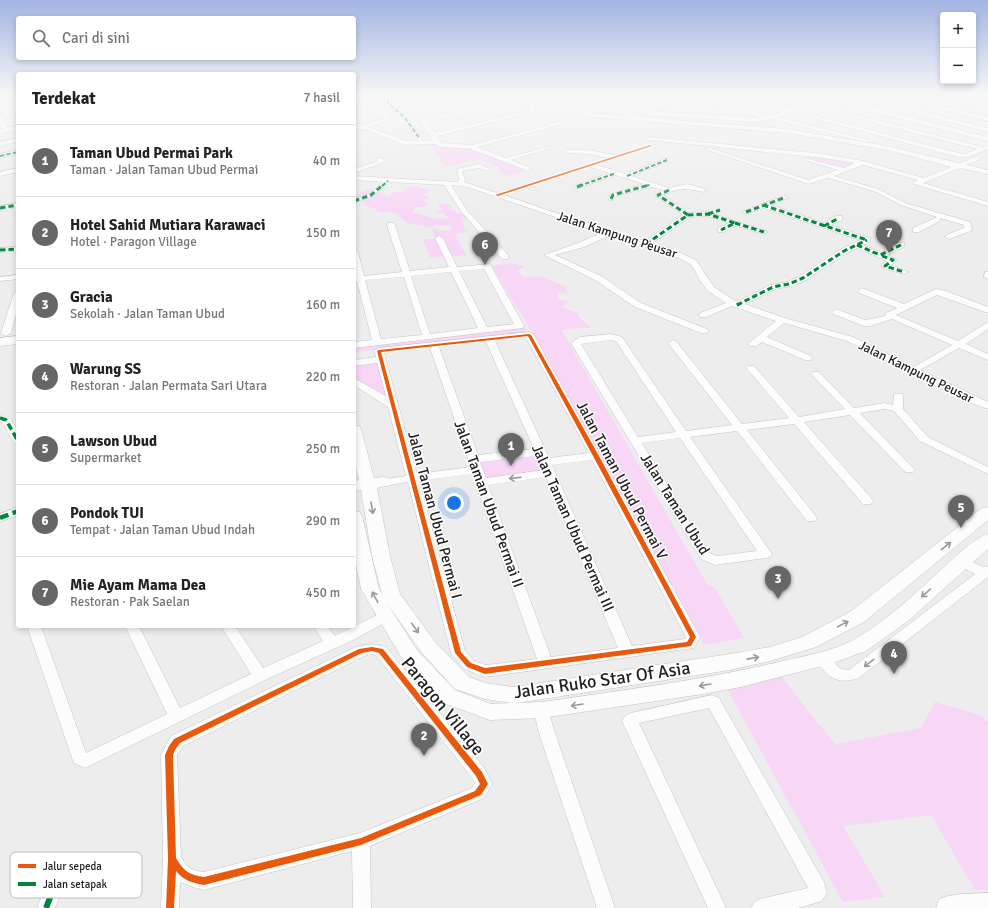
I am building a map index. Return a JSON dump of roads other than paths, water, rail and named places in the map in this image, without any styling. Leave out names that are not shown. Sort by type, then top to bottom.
[{"type":"street","points":[[389,136],[402,142],[437,142],[440,145],[472,147],[512,136]]},
{"type":"street","points":[[435,136],[437,142]]},
{"type":"street","points":[[821,136],[862,142],[875,136]]},
{"type":"street","points":[[842,136],[988,172]]},
{"type":"street","points":[[889,136],[962,156],[986,150]]},
{"type":"street","points":[[934,136],[986,150]]},
{"type":"street","points":[[977,136],[988,139]]},
{"type":"street","points":[[650,139],[824,156],[859,164],[921,182],[988,204]]},
{"type":"street","points":[[0,144],[16,140]]},
{"type":"street","points":[[0,144],[6,149]]},
{"type":"street","points":[[695,144],[805,181],[828,176],[859,164]]},
{"type":"street","points":[[497,195],[651,146]]},
{"type":"street","points":[[472,147],[528,169]]},
{"type":"street","points":[[504,160],[550,147]]},
{"type":"street","points":[[921,182],[962,166],[986,150]]},
{"type":"street","points":[[567,151],[589,152],[615,157]]},
{"type":"street","points":[[779,151],[844,170]]},
{"type":"street","points":[[0,156],[16,152]]},
{"type":"street","points":[[356,170],[384,161],[379,159]]},
{"type":"street","points":[[628,176],[667,160]]},
{"type":"street","points":[[459,184],[462,180],[459,170],[479,166],[487,169]]},
{"type":"street","points":[[592,166],[669,190]]},
{"type":"street","points":[[962,166],[988,175]]},
{"type":"street","points":[[0,174],[16,170]]},
{"type":"street","points":[[577,187],[616,173]]},
{"type":"street","points":[[828,176],[876,190],[898,201],[962,222],[967,224],[968,229]]},
{"type":"street","name":"Jalan Kampung Peusar","points":[[356,178],[388,181],[446,182],[476,187],[608,233],[666,250],[693,262],[711,289],[735,304],[782,320],[850,339],[972,400],[988,406]]},
{"type":"street","points":[[356,200],[371,195],[388,181]]},
{"type":"street","points":[[446,182],[463,210],[505,257]]},
{"type":"street","points":[[611,198],[614,195],[650,185]]},
{"type":"street","points":[[688,215],[658,195],[669,190],[688,186],[703,190]]},
{"type":"street","points":[[746,212],[786,197]]},
{"type":"street","points":[[898,201],[895,204],[898,207],[968,229]]},
{"type":"street","points":[[0,208],[16,205]]},
{"type":"street","points":[[703,315],[735,304],[775,286],[789,284],[804,278],[867,240],[763,205]]},
{"type":"street","points":[[646,244],[688,215],[708,214],[720,210]]},
{"type":"street","points":[[708,214],[764,232]]},
{"type":"street","points":[[824,226],[839,218]]},
{"type":"street","points":[[916,230],[937,219]]},
{"type":"street","points":[[722,230],[735,223]]},
{"type":"street","name":"Jalan Taman Ubud Permai II","points":[[391,225],[406,274],[546,663]]},
{"type":"street","points":[[949,237],[968,229]]},
{"type":"street","points":[[608,233],[581,245],[548,255],[598,278],[638,305],[704,331]]},
{"type":"street","name":"Jalan Taman Ubud Permai III","points":[[439,238],[545,462],[627,652]]},
{"type":"street","points":[[857,245],[893,260],[885,266],[904,272]]},
{"type":"street","points":[[880,255],[901,245]]},
{"type":"street","points":[[0,250],[16,249]]},
{"type":"street","points":[[356,362],[379,351],[430,341],[486,335],[520,327],[487,266],[357,279]]},
{"type":"street","points":[[0,278],[16,277]]},
{"type":"street","name":"Jalan Taman Ubud Permai I","points":[[357,279],[379,351],[414,478],[458,653],[469,666],[485,671],[546,663]]},
{"type":"street","points":[[862,291],[903,307]]},
{"type":"street","points":[[890,317],[890,314],[903,307],[933,293],[939,292],[988,310]]},
{"type":"street","points":[[956,294],[988,306]]},
{"type":"street","points":[[2,336],[16,298]]},
{"type":"street","points":[[836,312],[864,323],[870,323],[890,317],[988,357]]},
{"type":"street","points":[[753,344],[782,320]]},
{"type":"street","points":[[918,368],[958,345],[988,325]]},
{"type":"street","points":[[2,336],[16,332]]},
{"type":"street","name":"Jalan Taman Ubud Permai V","points":[[486,335],[529,335],[596,456],[693,638],[693,641],[688,644],[627,652]]},
{"type":"street","points":[[2,336],[16,340]]},
{"type":"street","name":"Jalan Taman Ubud","points":[[611,337],[619,339],[683,435],[766,554],[715,561],[705,556],[576,343],[577,341],[611,337]]},
{"type":"street","points":[[761,338],[808,358]]},
{"type":"street","points":[[673,343],[811,518]]},
{"type":"street","points":[[356,345],[379,351]]},
{"type":"street","points":[[0,350],[16,348]]},
{"type":"street","points":[[751,368],[867,501]]},
{"type":"street","points":[[816,374],[909,470]]},
{"type":"street","points":[[356,381],[393,405]]},
{"type":"street","points":[[898,396],[898,409],[924,439],[988,471]]},
{"type":"street","name":"Jalan Taman Ubud","points":[[636,441],[797,420],[885,406],[898,409]]},
{"type":"street","points":[[0,418],[6,420],[16,438]]},
{"type":"street","name":"Jalan Ruko Star Of Asia","points":[[356,436],[369,484],[381,556],[391,594],[429,648],[462,684],[485,691],[514,695],[730,662],[770,654],[809,642],[857,617],[988,512]]},
{"type":"street","points":[[369,484],[414,478],[475,464],[545,462],[596,456]]},
{"type":"street","points":[[481,482],[545,462]]},
{"type":"street","points":[[0,518],[16,512]]},
{"type":"street","name":"Jalan Ruko Star Of Asia","points":[[356,525],[370,589],[410,655],[448,696],[490,712],[542,710],[741,679],[818,660],[859,646],[901,616],[962,561],[988,540]]},
{"type":"street","points":[[818,660],[836,674],[841,676],[854,674],[986,572],[962,561]]},
{"type":"street","points":[[35,628],[80,758],[85,761],[176,716],[332,643],[385,616]]},
{"type":"street","points":[[133,628],[176,716]]},
{"type":"street","points":[[229,628],[260,676]]},
{"type":"street","points":[[321,628],[332,643]]},
{"type":"street","name":"Paragon Village","points":[[170,908],[172,859],[170,755],[172,748],[177,741],[361,651],[372,649],[381,651],[384,654],[479,774],[484,784],[478,793],[361,841],[204,881],[191,880],[181,873],[172,859]]},
{"type":"street","points":[[546,663],[627,652]]},
{"type":"street","points":[[730,662],[741,679]]},
{"type":"street","points":[[717,908],[630,720],[713,701],[819,891],[816,896],[760,908]]},
{"type":"street","points":[[542,710],[546,730],[606,908]]},
{"type":"street","points":[[361,841],[362,908]]},
{"type":"street","points":[[46,908],[50,898]]},
{"type":"street","points":[[948,908],[988,905]]},
{"type":"place","name":"Mie Ayam Mama Dea","points":[[889,253]]},
{"type":"place","name":"Pondok TUI","points":[[485,265]]},
{"type":"place","name":"Taman Ubud Permai Park","points":[[511,466]]},
{"type":"place","name":"Lawson Ubud","points":[[961,528]]},
{"type":"place","name":"Gracia","points":[[778,599]]},
{"type":"place","name":"Warung SS","points":[[894,674]]},
{"type":"place","name":"Hotel Sahid Mutiara Karawaci","points":[[424,756]]}]
